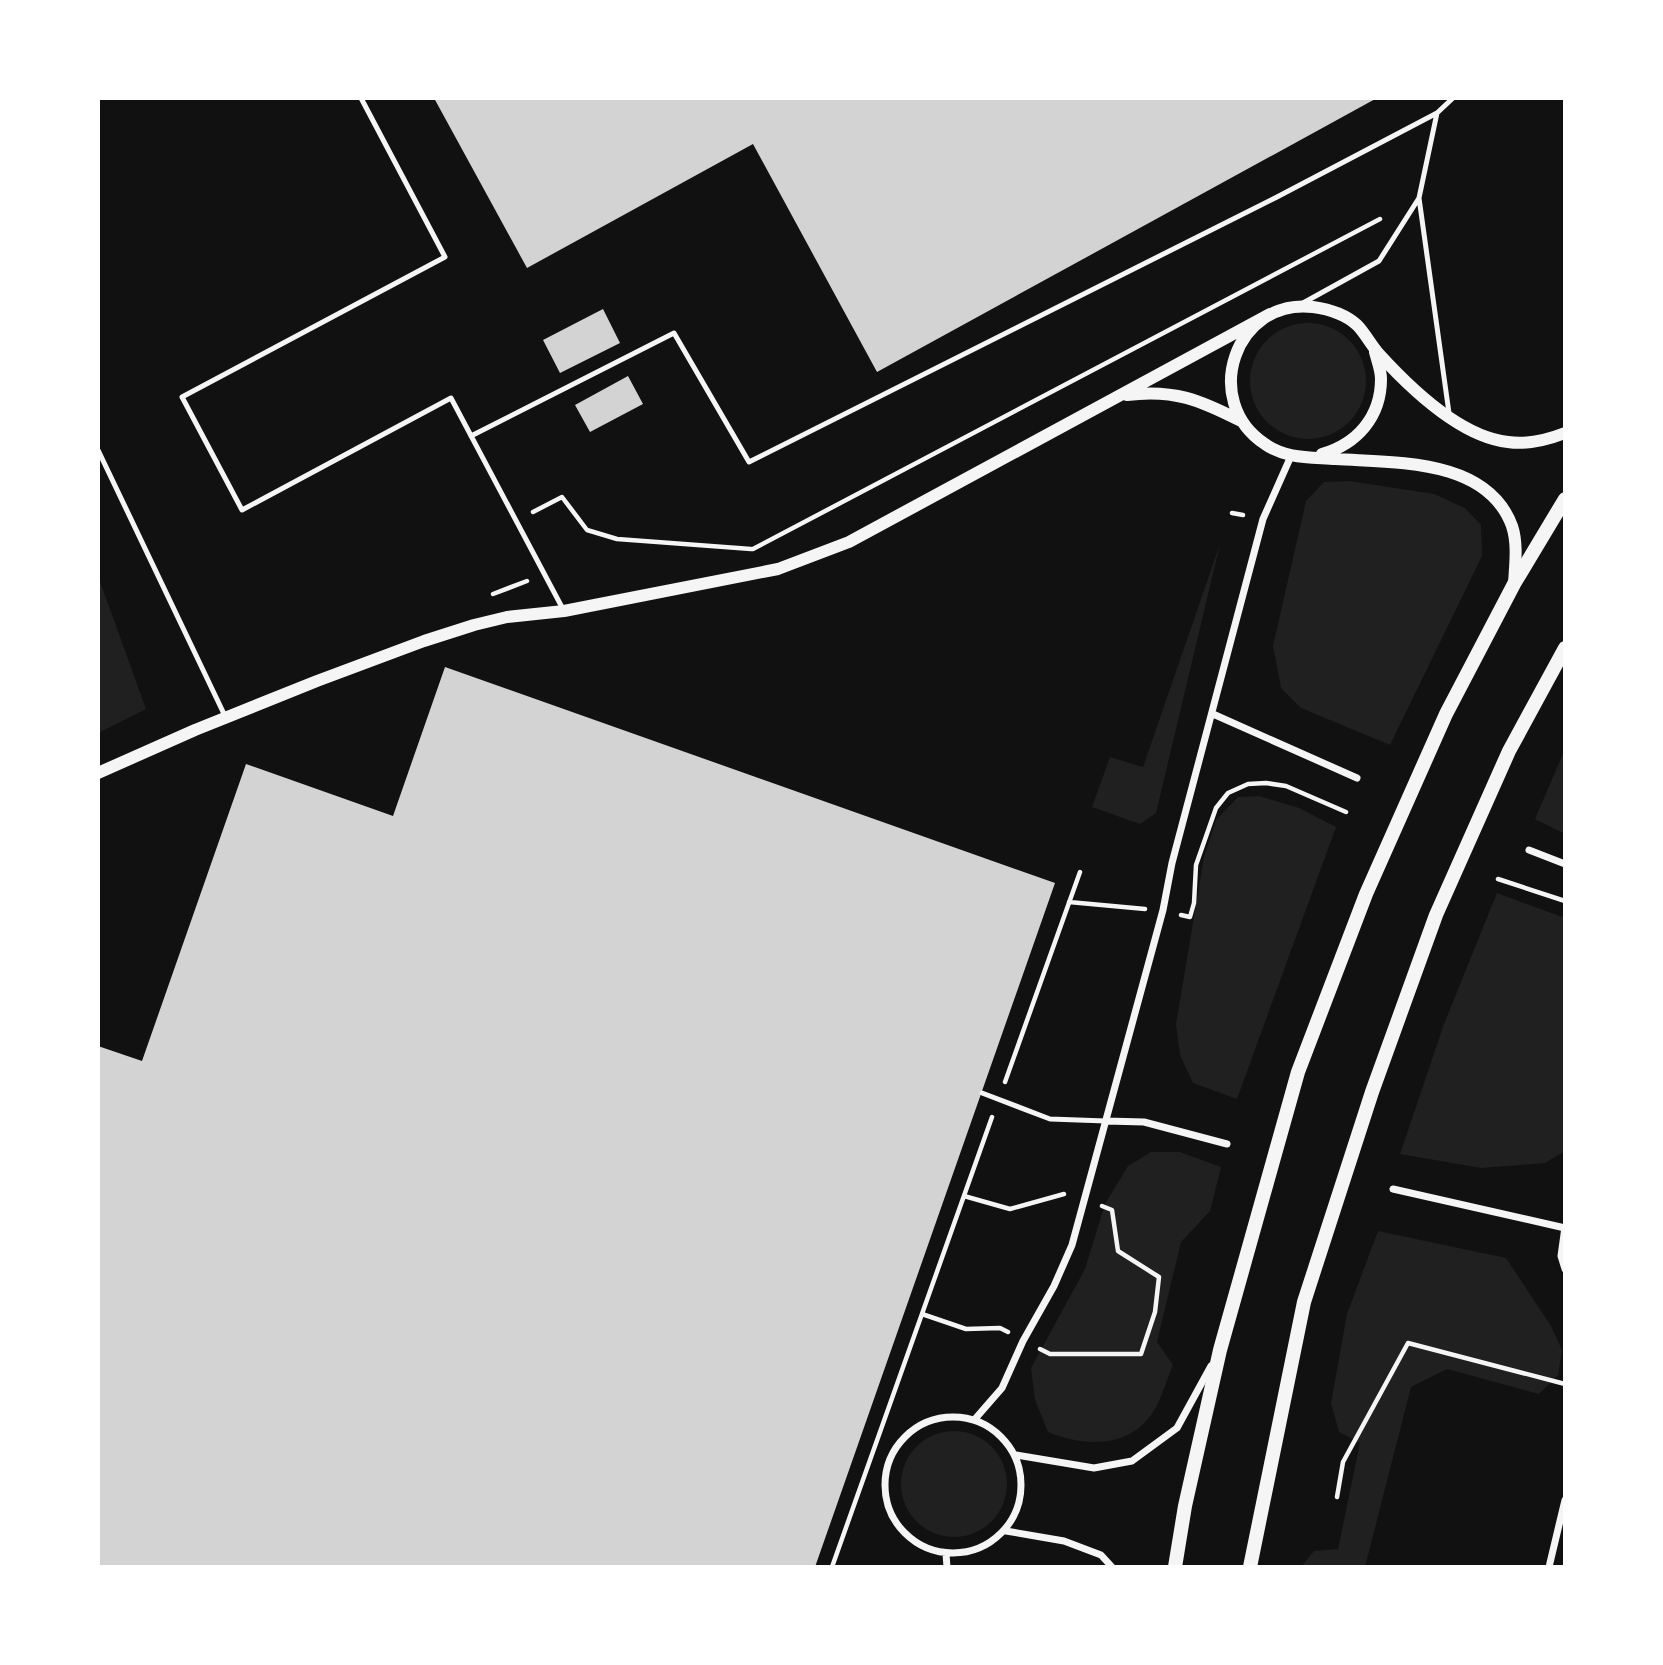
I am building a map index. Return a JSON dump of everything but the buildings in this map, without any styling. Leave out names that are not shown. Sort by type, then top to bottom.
[{"type":"main road","points":[[1175,1567],[1185,1506],[1220,1350],[1298,1072],[1366,894],[1446,714],[1514,584],[1565,499]]},
{"type":"main road","points":[[1250,1567],[1304,1302],[1372,1091],[1436,915],[1509,751],[1565,648]]},
{"type":"street","points":[[98,773],[225,718],[412,645],[474,625],[507,617],[564,611],[778,569],[849,541],[1270,314],[1299,306],[1329,309],[1356,324],[1405,382],[1474,433],[1508,442],[1543,441],[1565,433]]},
{"type":"street","points":[[1270,314],[1247,334],[1232,361],[1231,392],[1241,421],[1254,438],[1291,456],[1416,464],[1455,474],[1483,486],[1501,504],[1513,528],[1516,552],[1514,584]]},
{"type":"street","points":[[1311,457],[1339,449],[1363,431],[1377,406],[1382,377],[1374,348]]},
{"type":"street","points":[[1119,396],[1151,392],[1181,395],[1204,402],[1241,421]]},
{"type":"street","points":[[975,1419],[1002,1388],[1072,1245],[1163,910],[1172,863],[1263,519],[1291,456]]},
{"type":"street","points":[[1213,714],[1357,778]]},
{"type":"street","points":[[1529,850],[1565,864]]},
{"type":"street","points":[[1107,1121],[1144,1122],[1227,1144]]},
{"type":"street","points":[[1393,1189],[1565,1228],[1561,1256],[1565,1269]]},
{"type":"street","points":[[1016,1455],[1094,1468],[1132,1461],[1177,1427],[1220,1350]]},
{"type":"street","points":[[948,1416],[975,1419],[998,1433],[1016,1455],[1022,1480],[1018,1510],[1006,1531],[985,1547],[958,1554],[931,1551],[908,1537],[892,1518],[885,1492],[888,1463],[901,1440],[920,1424],[948,1416]]},
{"type":"street","points":[[1549,1567],[1565,1500]]},
{"type":"street","points":[[1006,1531],[1064,1541],[1101,1555],[1112,1567]]},
{"type":"street","points":[[946,1554],[947,1567]]},
{"type":"lane","points":[[361,98],[445,257],[182,397],[242,510],[451,398],[564,611]]},
{"type":"lane","points":[[471,436],[674,333],[749,462],[1264,203],[1437,113],[1453,98]]},
{"type":"lane","points":[[1437,113],[1419,198],[1449,415]]},
{"type":"lane","points":[[1299,306],[1379,261],[1419,198]]},
{"type":"lane","points":[[98,450],[225,718]]},
{"type":"lane","points":[[982,1093],[1050,1119],[1107,1121]]},
{"type":"path","points":[[516,522],[562,497],[587,530],[617,539],[752,549],[1419,198]]},
{"type":"path","points":[[752,549],[756,573]]},
{"type":"path","points":[[487,596],[531,579]]},
{"type":"path","points":[[1069,902],[1163,910],[1190,917],[1194,903],[1196,865],[1216,808],[1228,793],[1248,784],[1286,786],[1346,812]]},
{"type":"path","points":[[832,1567],[1080,872]]},
{"type":"path","points":[[1498,879],[1565,901]]},
{"type":"path","points":[[1337,1497],[1343,1462],[1408,1343],[1565,1384]]},
{"type":"shaded area","points":[[1308,323],[1330,327],[1349,340],[1362,359],[1366,381],[1362,403],[1349,422],[1330,435],[1308,439],[1286,435],[1267,422],[1254,403],[1250,381],[1254,359],[1267,340],[1286,327]]},
{"type":"shaded area","points":[[1350,481],[1434,494],[1465,508],[1481,525],[1482,556],[1390,745],[1301,708],[1281,688],[1273,646],[1306,501],[1324,482]]},
{"type":"shaded area","points":[[1220,544],[1156,813],[1140,824],[1092,807],[1110,757],[1143,767]]},
{"type":"shaded area","points":[[98,576],[146,709],[98,733]]},
{"type":"shaded area","points":[[1565,749],[1565,834],[1535,819]]},
{"type":"shaded area","points":[[1259,796],[1299,808],[1336,827],[1237,1099],[1193,1083],[1180,1055],[1176,1024],[1204,857],[1216,820],[1238,797]]},
{"type":"shaded area","points":[[1497,893],[1565,918],[1565,1151],[1545,1163],[1481,1168],[1400,1154],[1444,1024]]},
{"type":"shaded area","points":[[1151,1152],[1180,1152],[1221,1167],[1210,1211],[1181,1242],[1157,1342],[1173,1365],[1161,1397],[1147,1421],[1122,1437],[1108,1441],[1078,1441],[1048,1432],[1035,1400],[1031,1368],[1085,1269],[1105,1204],[1128,1166]]},
{"type":"shaded area","points":[[1378,1231],[1506,1258],[1551,1326],[1562,1350],[1558,1375],[1539,1394],[1447,1369],[1411,1387],[1365,1567],[1301,1567],[1314,1551],[1338,1549],[1360,1443],[1339,1432],[1331,1403],[1347,1314]]},
{"type":"shaded area","points":[[954,1431],[974,1435],[992,1446],[1003,1464],[1007,1484],[1003,1504],[992,1522],[974,1533],[954,1537],[934,1533],[916,1522],[905,1504],[901,1484],[905,1464],[916,1446],[934,1435]]}]
